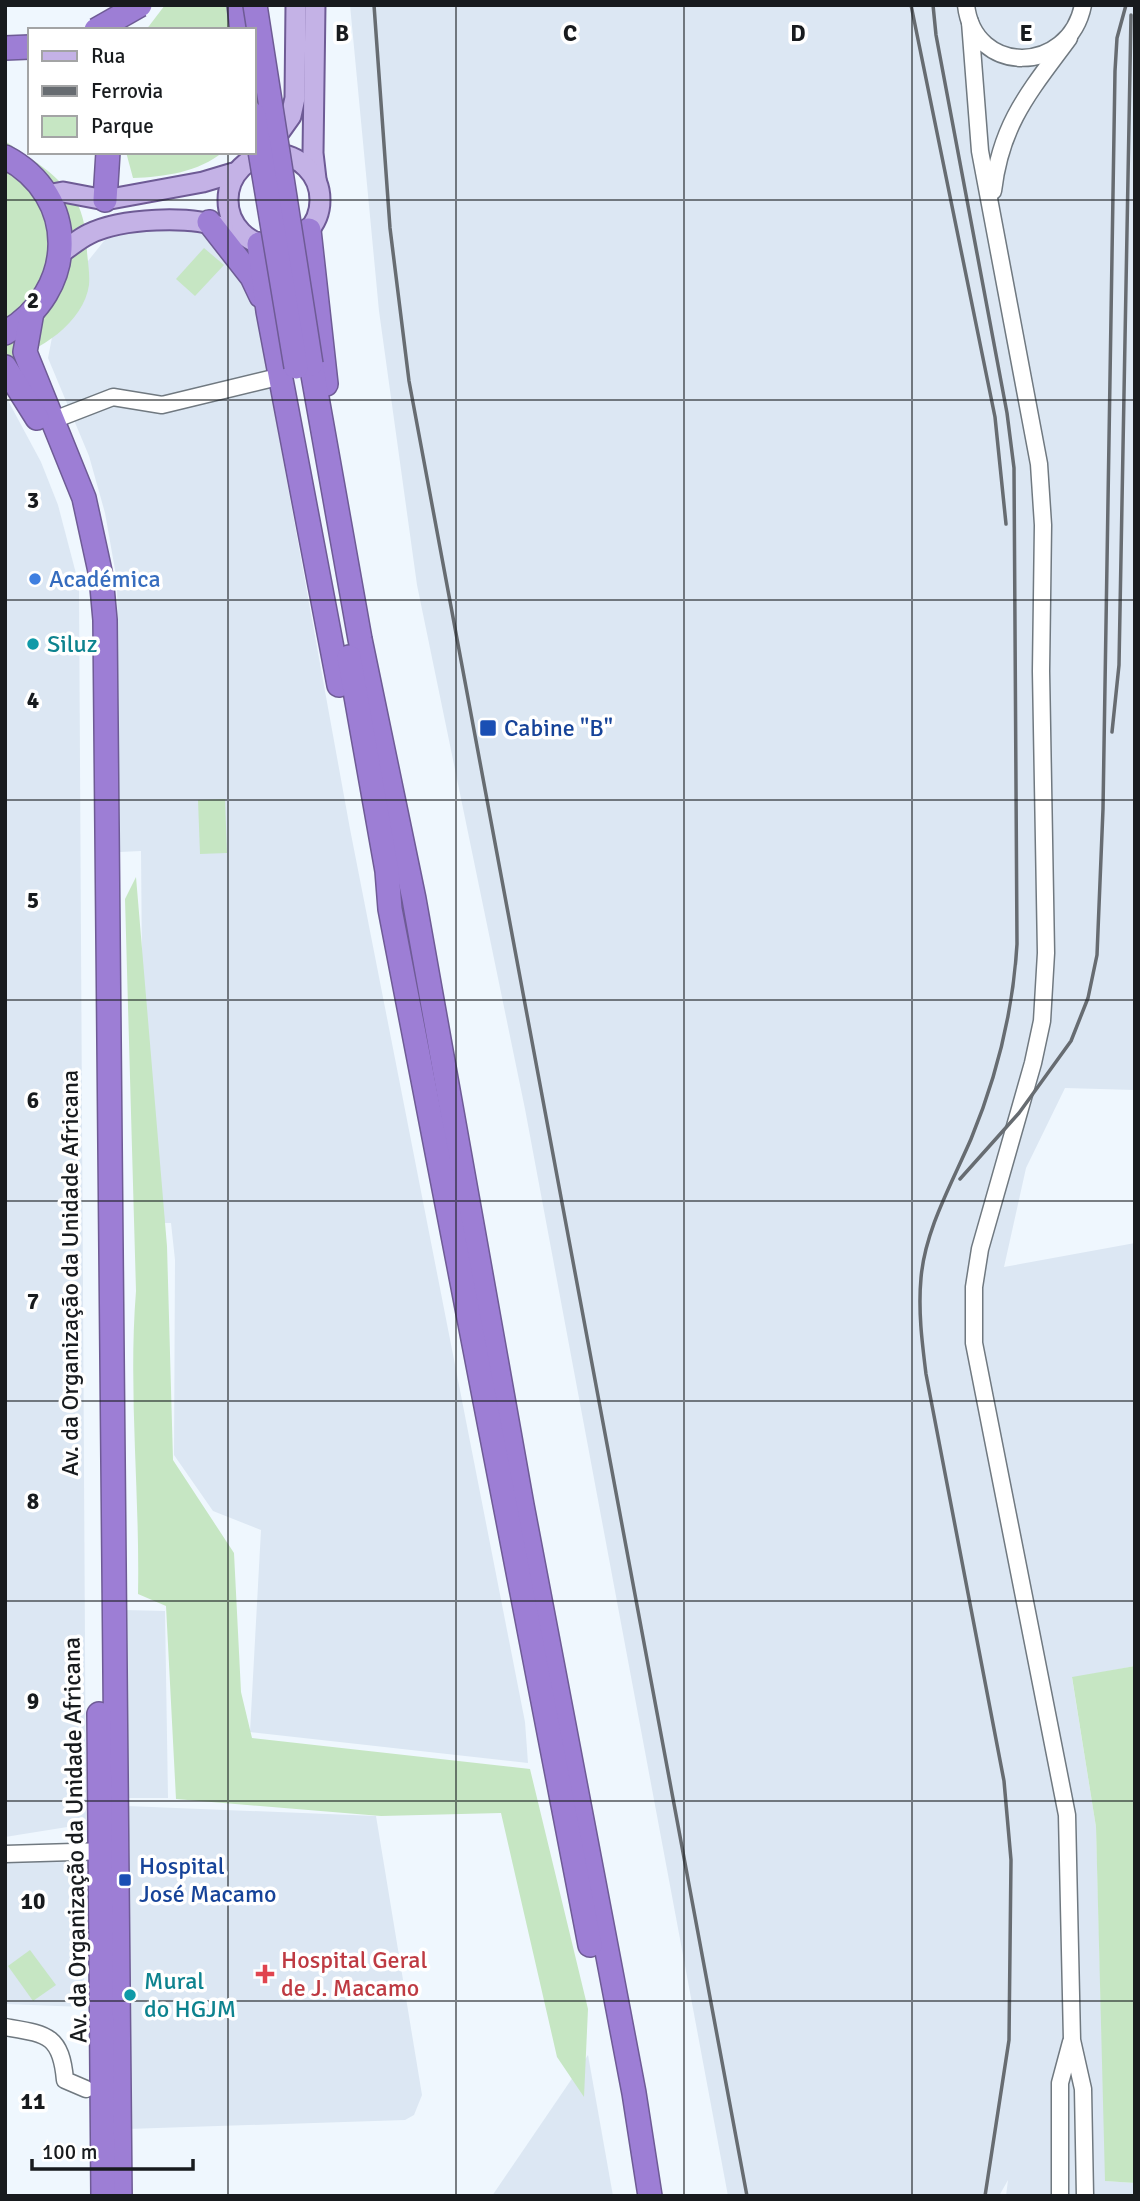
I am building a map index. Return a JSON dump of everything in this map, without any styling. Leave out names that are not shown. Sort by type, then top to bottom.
[{"type":"highway","points":[[124,28],[131,5]]},
{"type":"highway","points":[[100,28],[140,5]]},
{"type":"highway","points":[[239,5],[242,28]]},
{"type":"highway","points":[[255,5],[296,369],[360,639],[415,899],[522,1505],[634,2093],[650,2196]]},
{"type":"highway","points":[[5,48],[28,47]]},
{"type":"highway","points":[[256,127],[296,369],[387,871],[390,909],[617,2085],[634,2196]]},
{"type":"highway","points":[[105,200],[108,154]]},
{"type":"highway","points":[[5,157],[34,175],[47,195],[62,233],[62,252],[51,284],[32,312],[5,333]]},
{"type":"highway","points":[[209,222],[253,276],[296,369]]},
{"type":"highway","points":[[309,230],[324,378],[367,616],[397,755],[415,899]]},
{"type":"highway","points":[[251,240],[268,311]]},
{"type":"highway","name":"Av. da Organização da Unidade Africana","points":[[32,312],[25,352],[83,499],[101,576],[105,620],[108,1851],[103,2196]]},
{"type":"highway","name":"Av. da Organização da Unidade Africana","points":[[5,367],[40,423],[67,495],[86,572],[90,633],[108,1851],[118,1882],[120,2196]]},
{"type":"main road","points":[[47,195],[62,192],[105,200],[203,182],[233,173],[247,162],[265,154],[291,116],[295,98],[296,5]]},
{"type":"main road","points":[[62,252],[101,230],[160,219],[187,218],[209,222],[251,240],[281,246],[301,238],[309,230],[318,212],[313,153],[315,5]]},
{"type":"main road","points":[[265,154],[295,159],[316,181]]},
{"type":"main road","points":[[233,173],[228,207],[233,222],[251,240]]},
{"type":"street","points":[[966,5],[970,22],[980,151],[1039,464],[1043,525],[1041,671],[1045,965],[1042,1021],[1033,1063],[980,1249],[974,1287],[973,1328],[978,1368],[1067,1815],[1072,2040],[1083,2089],[1085,2196]]},
{"type":"street","points":[[991,208],[1000,148],[1009,125],[1032,85],[1069,38],[1080,20],[1083,5]]},
{"type":"street","points":[[970,22],[993,49],[1015,58],[1039,57],[1069,38]]},
{"type":"street","points":[[51,421],[113,397],[162,405],[296,369]]},
{"type":"street","points":[[5,1854],[108,1851]]},
{"type":"street","points":[[5,2026],[48,2036],[62,2053],[65,2080],[86,2089]]},
{"type":"street","points":[[1060,2196],[1060,2083],[1072,2040]]},
{"type":"shaded area","points":[[350,5],[1135,5],[1135,1090],[1065,1088],[1026,1168],[1004,1267],[1135,1243],[1135,1666],[1072,1678],[1096,1827],[1106,2181],[1135,2183],[1135,2196],[1006,2196],[1008,2180],[999,2196],[728,2196],[525,1109],[417,585],[379,311]]},
{"type":"shaded area","points":[[166,226],[201,233],[225,252],[255,305],[350,829],[525,1722],[528,1763],[250,1732],[261,1530],[213,1511],[174,1455],[175,1260],[171,1223],[154,1223],[142,966],[141,851],[120,852],[117,581],[105,513],[89,456],[48,358],[60,296],[108,236]]},
{"type":"shaded area","points":[[5,395],[41,462],[58,505],[79,585],[86,1824],[5,1837]]},
{"type":"shaded area","points":[[124,1610],[165,1611],[168,1798],[125,1798]]},
{"type":"shaded area","name":"Hospital Geral de J. Macamo","points":[[127,1806],[376,1816],[422,2095],[414,2115],[405,2120],[127,2129],[130,1853]]},
{"type":"shaded area","points":[[67,1858],[85,1875],[84,2007],[5,2004],[5,1863]]},
{"type":"shaded area","points":[[588,2055],[613,2196],[492,2196]]},
{"type":"green space","points":[[165,5],[227,5],[232,28],[148,28]]},
{"type":"green space","points":[[5,141],[52,175],[75,200],[84,225],[89,285],[79,311],[58,334],[32,350],[5,359]]},
{"type":"green space","points":[[127,154],[220,154],[192,169],[133,178]]},
{"type":"green space","points":[[204,248],[224,265],[195,296],[176,279]]},
{"type":"green space","points":[[225,799],[227,853],[200,854],[198,800]]},
{"type":"green space","points":[[136,877],[167,1246],[173,1460],[234,1553],[241,1692],[252,1738],[530,1769],[588,2009],[584,2097],[557,2057],[501,1813],[381,1816],[176,1799],[166,1606],[138,1594],[133,1367],[136,1291],[125,899]]},
{"type":"green space","points":[[1135,1666],[1135,2183],[1105,2181],[1096,1827],[1072,1677]]},
{"type":"green space","points":[[30,1950],[56,1985],[33,2001],[8,1966]]},
{"type":"railway","points":[[374,5],[390,228],[409,381],[747,2196]]},
{"type":"railway","points":[[911,5],[995,417],[1006,524]]},
{"type":"railway","points":[[933,5],[936,35],[1007,413],[1014,468],[1015,969],[1008,1019],[989,1092],[928,1242],[921,1278],[920,1302],[926,1374],[1004,1781],[1011,1860],[1009,2040],[985,2196]]},
{"type":"railway","points":[[960,1179],[1019,1113],[1071,1041],[1088,998],[1097,955],[1103,809],[1115,71],[1117,38],[1126,5]]},
{"type":"railway","points":[[1112,732],[1119,665],[1131,15]]},
{"type":"place","name":"Académica","points":[[35,579]]},
{"type":"place","name":"Siluz","points":[[33,644]]},
{"type":"place","name":"Cabine \"B\"","points":[[488,728]]},
{"type":"place","name":"Hospital José Macamo","points":[[125,1880]]},
{"type":"place","name":"Hospital Geral de J. Macamo","points":[[265,1974]]},
{"type":"place","name":"Mural do HGJM","points":[[130,1995]]}]
